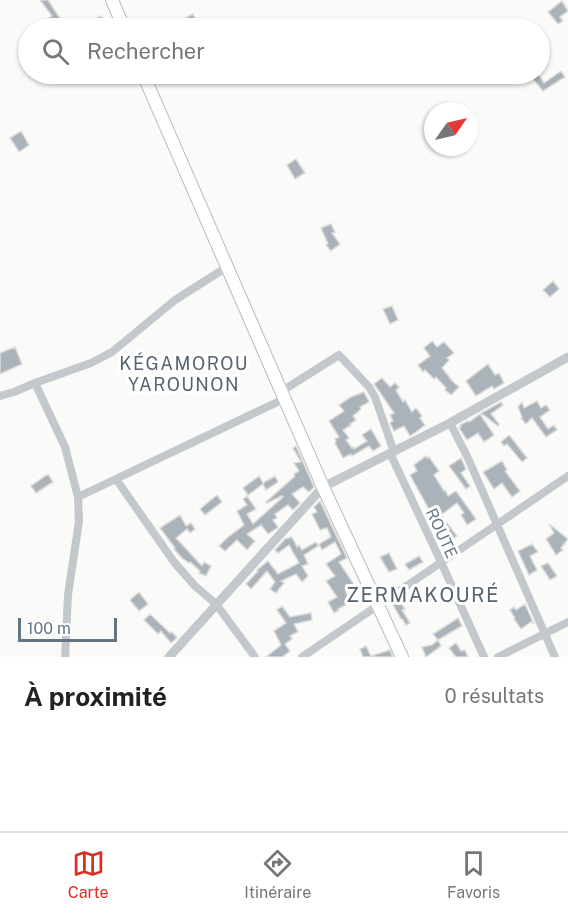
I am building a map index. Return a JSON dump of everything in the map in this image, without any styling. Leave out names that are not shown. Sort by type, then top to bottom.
[{"type":"main road","points":[[112,0],[120,18]]},
{"type":"main road","points":[[147,84],[323,486],[402,657]]},
{"type":"street","points":[[0,396],[92,363],[112,352],[175,300],[227,267]]},
{"type":"street","name":"ROUTE","points":[[284,395],[339,355],[369,387],[375,397],[392,452],[484,657]]},
{"type":"street","points":[[169,657],[323,486],[450,423],[565,359]]},
{"type":"street","points":[[35,383],[65,447],[78,497],[79,521],[68,595],[65,657]]},
{"type":"street","points":[[78,497],[284,395]]},
{"type":"street","points":[[450,423],[467,456],[555,657]]},
{"type":"street","points":[[302,657],[568,476]]},
{"type":"street","points":[[116,479],[174,562],[195,586],[216,604],[255,657]]},
{"type":"street","points":[[498,657],[568,622]]},
{"type":"building","points":[[40,0],[48,0],[60,18],[49,18],[52,16]]},
{"type":"building","points":[[562,1],[568,11],[560,17],[563,21],[558,24],[548,12]]},
{"type":"building","points":[[561,71],[565,77],[543,91],[537,84],[550,84],[550,79]]},
{"type":"building","points":[[21,131],[29,145],[19,152],[10,138]]},
{"type":"building","points":[[296,159],[305,173],[295,179],[287,165]]},
{"type":"building","points":[[331,224],[335,232],[332,233],[340,244],[331,251],[326,245],[328,244],[321,228]]},
{"type":"building","points":[[553,281],[559,289],[550,297],[543,290]]},
{"type":"building","points":[[392,306],[398,320],[390,324],[383,309]]},
{"type":"building","points":[[432,341],[437,347],[444,342],[454,353],[447,358],[449,360],[442,368],[459,387],[451,395],[436,377],[434,379],[425,370],[423,372],[418,365],[430,356],[424,348]]},
{"type":"building","points":[[15,347],[22,364],[0,374],[0,353]]},
{"type":"building","points":[[488,364],[495,375],[499,373],[504,383],[494,389],[492,386],[476,396],[466,381]]},
{"type":"building","points":[[382,378],[390,387],[395,383],[399,387],[396,390],[403,402],[405,400],[412,412],[416,408],[422,416],[420,418],[425,425],[410,436],[404,426],[394,431],[390,423],[393,421],[390,415],[394,413],[374,384]]},
{"type":"building","points":[[364,392],[369,402],[360,407],[361,409],[353,416],[356,420],[343,430],[349,438],[346,440],[354,449],[367,441],[362,435],[371,429],[381,446],[373,451],[369,446],[352,456],[351,454],[343,458],[335,443],[335,439],[339,437],[329,421],[344,411],[339,405]]},
{"type":"building","points":[[537,401],[541,408],[546,405],[550,410],[540,417],[548,429],[554,425],[557,430],[546,437],[532,418],[526,424],[521,418],[518,407],[522,402],[524,408]]},
{"type":"building","points":[[501,402],[503,405],[491,414],[499,424],[498,426],[481,413]]},
{"type":"building","points":[[480,414],[494,435],[484,442],[478,433],[467,440],[459,428],[460,425]]},
{"type":"building","points":[[508,436],[527,458],[522,462],[507,444],[504,446],[501,442]]},
{"type":"building","points":[[296,446],[314,487],[309,492],[303,487],[292,494],[300,503],[293,510],[288,505],[275,514],[277,518],[273,520],[277,528],[268,534],[261,525],[247,534],[255,541],[247,550],[237,540],[225,551],[219,546],[244,525],[237,511],[247,505],[243,499],[247,496],[256,509],[247,514],[253,524],[283,497],[266,502],[299,471],[294,463],[301,462],[293,448]]},
{"type":"building","points":[[426,456],[439,471],[434,475],[444,491],[448,496],[456,491],[476,519],[467,525],[461,515],[464,513],[457,503],[441,515],[457,536],[450,541],[437,518],[434,520],[410,475],[417,471],[414,465]]},
{"type":"building","points":[[461,458],[466,469],[461,473],[470,486],[466,489],[449,466]]},
{"type":"building","points":[[502,461],[507,470],[505,471],[520,491],[512,497],[502,483],[494,489],[483,472]]},
{"type":"building","points":[[48,474],[53,482],[36,493],[31,486]]},
{"type":"building","points":[[259,476],[263,483],[275,476],[278,482],[266,490],[263,484],[248,495],[243,488]]},
{"type":"building","points":[[217,495],[222,502],[205,515],[200,509]]},
{"type":"building","points":[[320,501],[347,558],[339,562],[355,586],[346,592],[351,602],[334,613],[328,602],[337,597],[326,581],[335,576],[326,564],[341,554],[335,542],[322,550],[319,544],[331,537],[327,528],[320,530],[312,514],[317,512],[314,507]]},
{"type":"building","points":[[180,515],[186,526],[191,523],[195,529],[190,533],[187,529],[176,538],[202,566],[204,562],[211,566],[206,576],[182,558],[160,528]]},
{"type":"building","points":[[549,524],[568,539],[561,548],[563,550],[556,555],[546,539],[554,533]]},
{"type":"building","points":[[292,537],[297,547],[299,545],[302,550],[316,542],[318,546],[304,555],[308,564],[302,566],[308,576],[302,582],[296,574],[281,581],[284,583],[276,593],[270,589],[275,582],[267,571],[251,589],[246,584],[268,561],[278,574],[299,563],[289,545],[278,553],[275,550],[285,539]]},
{"type":"building","points":[[532,544],[538,552],[530,556],[537,570],[529,575],[518,551]]},
{"type":"building","points":[[389,553],[397,569],[389,572],[380,557]]},
{"type":"building","points":[[419,556],[423,562],[409,570],[405,564]]},
{"type":"building","points":[[548,563],[557,576],[550,580],[541,566]]},
{"type":"building","points":[[139,592],[148,604],[139,611],[130,600]]},
{"type":"building","points":[[398,599],[410,623],[406,625],[392,603]]},
{"type":"building","points":[[525,604],[534,624],[532,621],[521,629],[510,610],[514,607],[516,610]]},
{"type":"building","points":[[282,606],[290,617],[311,613],[312,620],[294,624],[298,632],[290,636],[292,639],[285,644],[290,651],[282,657],[266,657],[281,645],[274,631],[286,623],[277,610]]},
{"type":"building","points":[[150,614],[177,638],[171,643],[161,631],[158,634],[144,620]]},
{"type":"building","points":[[458,618],[462,626],[438,640],[433,634]]},
{"type":"building","points":[[438,640],[441,646],[426,657],[422,647],[432,645]]},
{"type":"building","points":[[456,643],[461,651],[465,650],[468,657],[456,657],[449,648]]},
{"type":"building","points":[[366,646],[371,656],[390,650],[393,657],[363,657],[360,649]]},
{"type":"district","name":"KÉGAMOROU YAROUNON","points":[[184,374]]},
{"type":"district","name":"ZERMAKOURÉ","points":[[423,595]]}]
